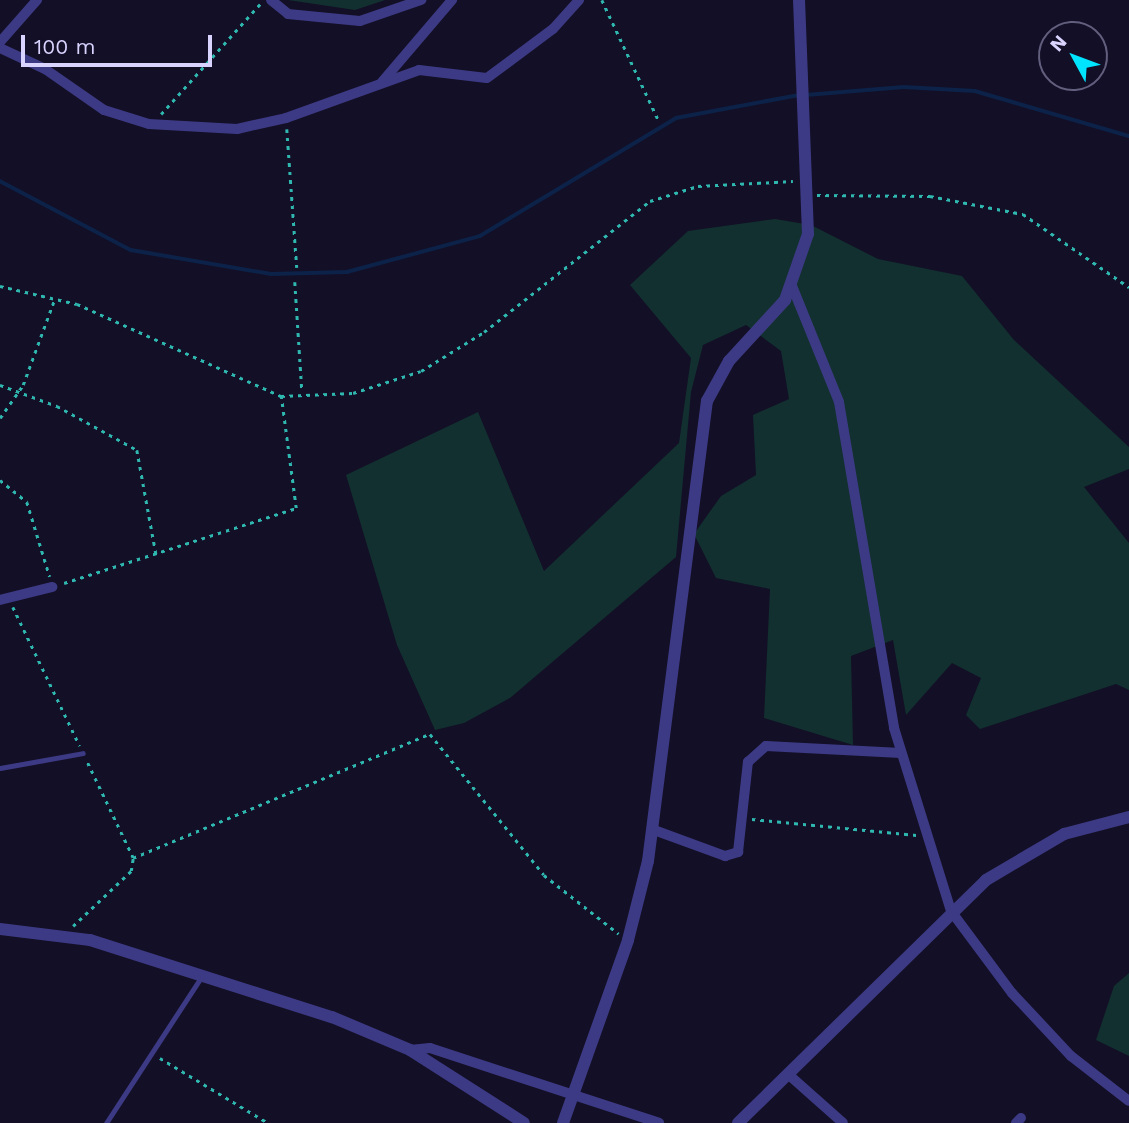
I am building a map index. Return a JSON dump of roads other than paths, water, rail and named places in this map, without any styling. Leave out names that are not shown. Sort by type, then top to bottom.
[{"type":"street","points":[[0,42],[37,0]]},
{"type":"street","points":[[271,0],[288,14],[360,21],[421,0]]},
{"type":"street","points":[[380,84],[452,0]]},
{"type":"street","points":[[0,48],[45,69],[104,110],[152,124],[237,129],[286,118],[419,70],[487,78],[553,29],[579,0]]},
{"type":"street","points":[[563,1123],[570,1093],[628,940],[654,830],[707,401],[729,361],[767,324],[792,286],[808,234],[810,186],[799,0]]},
{"type":"street","points":[[792,286],[847,434],[901,753],[924,835],[951,911],[1012,993],[1071,1056],[1129,1101]]},
{"type":"street","points":[[5,599],[52,587]]},
{"type":"street","points":[[654,830],[724,856],[738,852],[751,753],[766,746],[901,753]]},
{"type":"street","points":[[738,1123],[951,911],[986,880],[1039,847],[1129,817]]},
{"type":"street","points":[[0,929],[65,934],[202,976],[410,1050],[524,1123]]},
{"type":"street","points":[[410,1050],[430,1048],[659,1123]]},
{"type":"street","points":[[789,1075],[843,1123]]},
{"type":"lane","points":[[0,768],[83,753]]},
{"type":"lane","points":[[106,1123],[202,976]]},
{"type":"waterway","points":[[806,95],[904,87],[975,91],[1129,136]]},
{"type":"waterway","points":[[0,181],[131,250],[271,274],[347,272],[480,236],[676,118],[799,95]]}]
